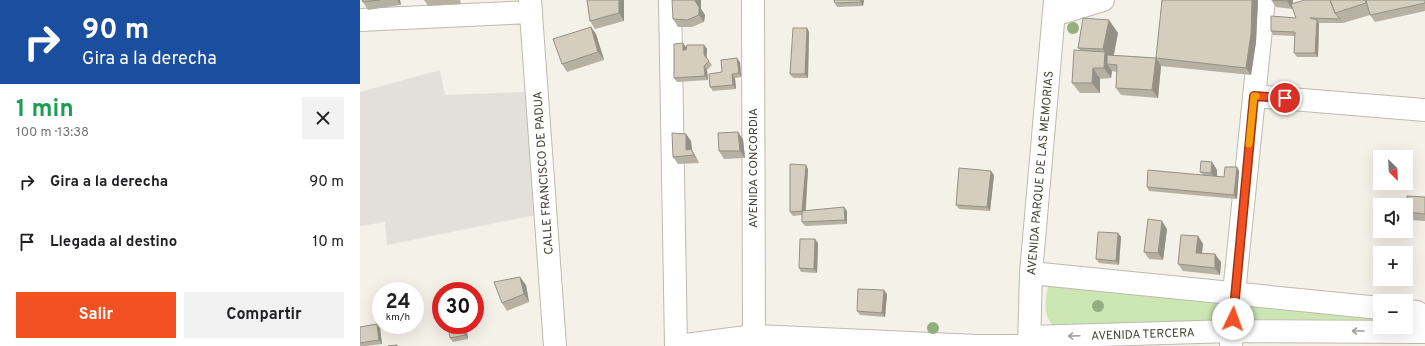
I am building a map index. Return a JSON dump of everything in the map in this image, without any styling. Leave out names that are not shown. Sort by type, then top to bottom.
[{"type":"street","points":[[670,0],[677,346]]},
{"type":"street","name":"AVENIDA CONCORDIA","points":[[753,0],[754,336]]},
{"type":"street","points":[[1054,8],[1103,0]]},
{"type":"street","points":[[1232,339],[1234,293],[1264,0]]},
{"type":"street","points":[[360,20],[530,6]]},
{"type":"street","name":"CALLE FRANCISCO DE PADUA","points":[[530,6],[555,346]]},
{"type":"street","name":"AVENIDA PARQUE DE LAS MEMORIAS","points":[[1029,344],[1031,273],[1054,8]]},
{"type":"street","points":[[1254,96],[1425,110]]},
{"type":"street","points":[[1031,273],[1373,307]]},
{"type":"street","points":[[1413,311],[1417,312],[1425,318]]},
{"type":"street","name":"AVENIDA TERCERA","points":[[677,346],[754,336],[976,346],[1425,332]]},
{"type":"shaded area","points":[[440,70],[445,95],[525,92],[536,215],[387,245],[385,222],[360,226],[360,92]]},
{"type":"green space","points":[[1053,282],[1222,297],[1223,321],[1058,330],[1049,321],[1046,310],[1048,286]]},
{"type":"green space","points":[[1247,298],[1373,315],[1373,320],[1244,319]]},
{"type":"building","points":[[362,0],[380,0],[363,2]]},
{"type":"building","points":[[587,0],[619,0],[619,13],[590,21]]},
{"type":"building","points":[[672,0],[695,0],[699,7],[699,15],[687,20],[673,19]]},
{"type":"building","points":[[834,0],[861,0],[861,2],[835,3]]},
{"type":"building","points":[[1162,0],[1252,0],[1251,34],[1246,68],[1156,58]]},
{"type":"building","points":[[1305,0],[1330,0],[1335,13],[1340,19],[1310,18],[1317,20],[1315,53],[1294,53],[1295,32],[1271,31],[1271,16],[1296,18],[1291,4]]},
{"type":"building","points":[[1330,0],[1365,0],[1366,3],[1335,13]]},
{"type":"building","points":[[1366,0],[1425,0],[1425,3],[1370,15]]},
{"type":"building","points":[[1083,18],[1109,20],[1103,49],[1078,48]]},
{"type":"building","points":[[591,27],[598,52],[562,64],[553,39]]},
{"type":"building","points":[[793,28],[807,28],[805,74],[790,74]]},
{"type":"building","points":[[683,43],[683,50],[686,50],[687,45],[704,45],[704,55],[709,61],[704,66],[705,76],[674,78],[674,44]]},
{"type":"building","points":[[1074,50],[1105,52],[1104,68],[1093,68],[1092,83],[1072,83]]},
{"type":"building","points":[[1107,55],[1156,58],[1152,90],[1116,88],[1117,65],[1107,64]]},
{"type":"building","points":[[737,58],[739,73],[732,74],[733,85],[710,87],[709,74],[722,72],[721,60]]},
{"type":"building","points":[[738,132],[740,151],[719,151],[718,133]]},
{"type":"building","points":[[672,133],[686,134],[686,150],[691,149],[694,155],[673,157]]},
{"type":"building","points":[[1201,161],[1212,162],[1211,173],[1200,172]]},
{"type":"building","points":[[790,164],[806,165],[802,211],[790,212]]},
{"type":"building","points":[[1225,167],[1237,167],[1234,195],[1147,187],[1148,170],[1224,177]]},
{"type":"building","points":[[959,168],[991,171],[987,207],[956,205]]},
{"type":"building","points":[[1407,196],[1425,197],[1425,214],[1413,213],[1413,198],[1407,198]]},
{"type":"building","points":[[844,207],[845,220],[802,222],[802,211]]},
{"type":"building","points":[[1148,219],[1162,221],[1158,253],[1144,252]]},
{"type":"building","points":[[1098,232],[1118,233],[1116,261],[1096,259]]},
{"type":"building","points":[[1181,235],[1198,236],[1196,253],[1215,254],[1215,268],[1178,264]]},
{"type":"building","points":[[800,239],[815,239],[814,269],[799,268]]},
{"type":"building","points":[[520,277],[524,294],[502,303],[494,282]]},
{"type":"building","points":[[858,289],[884,290],[882,313],[857,311]]},
{"type":"building","points":[[372,325],[372,334],[378,334],[379,340],[360,343],[360,327]]},
{"type":"building","points":[[449,334],[465,334],[465,335],[450,338]]},
{"type":"slow traffic","points":[[1249,144],[1254,96],[1256,96]]},
{"type":"route","points":[[1233,319],[1234,293],[1254,96],[1285,98]]}]
